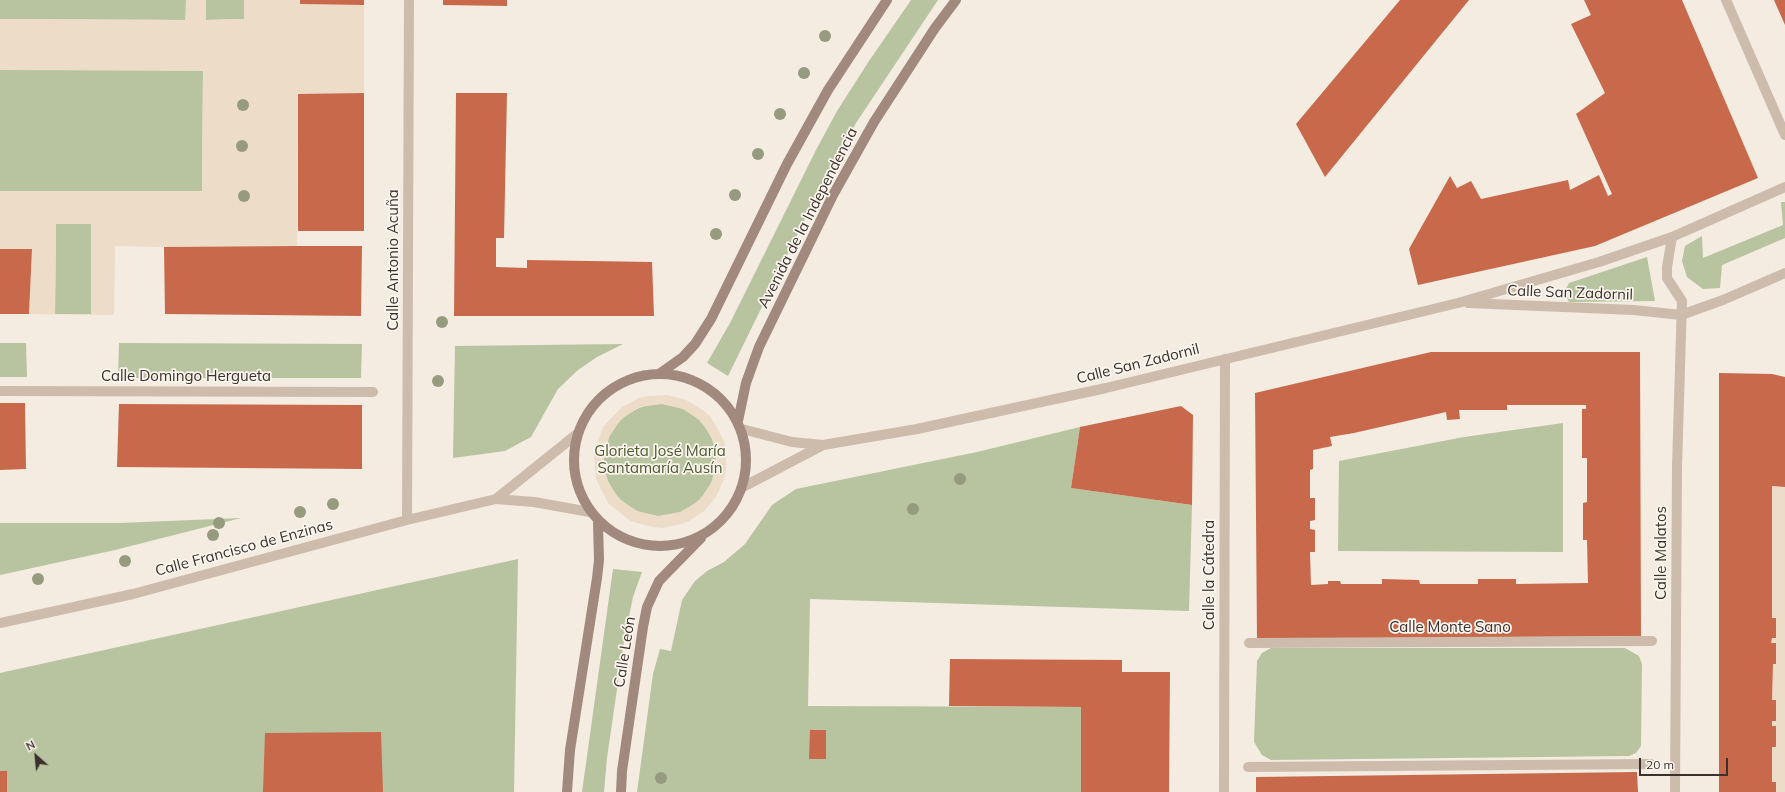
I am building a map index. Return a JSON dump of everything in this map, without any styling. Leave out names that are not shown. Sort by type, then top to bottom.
[{"type":"main road","points":[[658,374],[683,357],[695,344],[711,319],[787,164],[828,90],[887,0]]},
{"type":"main road","name":"Avenida de la Independencia","points":[[740,425],[746,383],[759,347],[833,195],[874,122],[935,28],[956,0]]},
{"type":"main road","points":[[658,374],[690,379],[718,396],[740,425],[746,448],[747,468],[743,487],[727,516],[702,537],[670,547],[637,544],[598,523],[590,512],[578,488],[573,460],[577,434],[584,418],[595,403],[607,392],[624,382],[640,376],[658,374]]},
{"type":"main road","points":[[567,792],[570,750],[597,578],[599,560],[598,523]]},
{"type":"main road","name":"Calle León","points":[[620,792],[640,642],[647,607],[659,581],[702,537]]},
{"type":"street","name":"Calle Antonio Acuña","points":[[407,520],[409,0]]},
{"type":"street","points":[[1726,0],[1785,135]]},
{"type":"street","name":"Calle San Zadornil","points":[[740,425],[792,442],[822,445],[917,429],[1060,398],[1458,303],[1599,262],[1672,237],[1785,187]]},
{"type":"street","points":[[1672,237],[1667,267],[1667,278],[1682,301],[1681,315]]},
{"type":"street","name":"Calle San Zadornil","points":[[1458,303],[1634,310],[1681,315],[1723,300],[1785,273]]},
{"type":"street","name":"Calle Malatos","points":[[1675,792],[1677,467],[1681,315]]},
{"type":"street","name":"Calle la Cátedra","points":[[1224,358],[1224,792]]},
{"type":"street","name":"Calle Domingo Hergueta","points":[[0,391],[373,392]]},
{"type":"street","name":"Calle Francisco de Enzinas","points":[[496,499],[577,434]]},
{"type":"street","name":"Calle San Zadornil","points":[[743,487],[822,445]]},
{"type":"street","name":"Calle Francisco de Enzinas","points":[[0,623],[133,594],[407,520],[496,499],[534,502],[590,512]]},
{"type":"street","name":"Calle Monte Sano","points":[[1249,643],[1652,640]]},
{"type":"street","points":[[1248,767],[1651,764]]},
{"type":"green space","points":[[0,0],[186,0],[186,20],[0,19]]},
{"type":"green space","points":[[206,0],[244,0],[244,19],[206,20]]},
{"type":"green space","points":[[911,0],[938,0],[856,123],[807,215],[728,376],[707,363],[730,323],[837,111]]},
{"type":"green space","points":[[0,70],[203,70],[202,191],[0,191]]},
{"type":"green space","points":[[1781,202],[1785,202],[1785,238],[1722,265],[1720,288],[1703,289],[1687,277],[1682,261],[1685,246],[1702,236],[1703,258],[1783,225]]},
{"type":"green space","points":[[56,224],[91,224],[91,314],[55,314]]},
{"type":"green space","points":[[1647,257],[1655,301],[1569,302],[1564,292],[1569,283]]},
{"type":"green space","points":[[0,343],[26,343],[27,377],[0,377]]},
{"type":"green space","points":[[119,343],[362,344],[361,378],[118,378]]},
{"type":"green space","points":[[623,344],[597,357],[578,370],[558,389],[531,437],[505,451],[453,458],[455,346]]},
{"type":"green space","name":"Glorieta José María Santamaría Ausín","points":[[660,404],[681,409],[691,414],[699,421],[706,429],[711,439],[716,460],[711,481],[706,491],[699,499],[691,506],[681,511],[660,516],[639,511],[629,506],[621,499],[614,491],[609,481],[604,460],[609,439],[614,429],[621,421],[629,414],[639,409]]},
{"type":"green space","points":[[1563,423],[1563,552],[1338,551],[1339,461],[1464,437]]},
{"type":"green space","points":[[1080,427],[1071,488],[1192,505],[1189,611],[810,599],[808,706],[1081,707],[1081,792],[637,792],[653,674],[660,649],[671,651],[682,600],[695,581],[707,571],[724,562],[745,544],[772,505],[796,489],[977,452]]},
{"type":"green space","points":[[241,518],[115,550],[0,575],[0,523],[119,523]]},
{"type":"green space","points":[[518,559],[514,792],[0,792],[0,673]]},
{"type":"green space","points":[[613,569],[642,572],[633,597],[624,641],[607,758],[604,792],[582,792]]},
{"type":"green space","points":[[1271,648],[1625,648],[1639,656],[1642,664],[1641,746],[1636,753],[1629,756],[1271,760],[1262,755],[1254,742],[1257,661],[1262,653]]},
{"type":"shaded area","points":[[186,0],[206,0],[206,20],[244,19],[244,0],[300,0],[300,4],[364,5],[364,93],[298,95],[297,246],[115,246],[114,315],[29,314],[32,249],[0,249],[0,191],[202,191],[203,71],[0,70],[0,19],[185,20]],"holes":[[[56,224],[91,224],[91,314],[55,314]]]},
{"type":"shaded area","points":[[667,395],[686,400],[703,410],[710,416],[715,424],[724,441],[726,451],[726,470],[724,479],[716,497],[704,511],[689,521],[663,528],[629,520],[608,503],[596,479],[594,453],[603,427],[622,407],[639,398]],"holes":[[[662,404],[683,409],[701,421],[713,440],[717,462],[711,483],[699,501],[680,512],[658,516],[637,511],[619,499],[607,480],[604,459],[609,437],[621,419],[640,407]]]},
{"type":"shaded area","points":[[1772,486],[1785,487],[1785,792],[1776,792],[1776,782],[1772,782],[1772,747],[1776,746],[1776,726],[1772,726],[1772,721],[1776,721],[1776,700],[1772,700],[1773,664],[1776,664],[1771,643],[1772,638],[1776,638],[1776,618],[1772,618]]},
{"type":"building","points":[[300,0],[364,0],[364,5],[300,4]]},
{"type":"building","points":[[443,0],[507,0],[507,6],[443,5]]},
{"type":"building","points":[[1400,0],[1469,0],[1325,177],[1296,124]]},
{"type":"building","points":[[1584,0],[1682,0],[1758,178],[1595,246],[1418,285],[1409,249],[1450,176],[1457,188],[1471,181],[1481,199],[1568,180],[1570,190],[1599,175],[1608,196],[1612,194],[1576,114],[1605,93],[1571,24],[1591,15]]},
{"type":"building","points":[[1774,0],[1785,0],[1785,25]]},
{"type":"building","points":[[364,93],[364,231],[298,231],[298,94]]},
{"type":"building","points":[[456,93],[507,93],[504,238],[496,238],[496,267],[527,268],[527,260],[652,262],[654,316],[454,316]]},
{"type":"building","points":[[362,246],[361,316],[165,314],[164,247]]},
{"type":"building","points":[[0,249],[32,249],[29,314],[0,314]]},
{"type":"building","points":[[1431,352],[1640,352],[1641,636],[1257,639],[1255,393]],"holes":[[[1507,405],[1586,405],[1586,409],[1582,409],[1582,458],[1587,458],[1587,502],[1583,503],[1583,540],[1587,540],[1588,583],[1516,584],[1516,579],[1478,579],[1478,584],[1420,584],[1419,580],[1382,579],[1382,584],[1341,584],[1340,581],[1328,581],[1328,584],[1311,585],[1310,552],[1315,552],[1315,530],[1310,529],[1310,521],[1315,520],[1315,498],[1310,498],[1310,470],[1313,469],[1313,450],[1332,446],[1330,437],[1446,412],[1447,420],[1460,419],[1459,410],[1507,410]]]},
{"type":"building","points":[[1719,373],[1772,374],[1785,377],[1785,487],[1772,486],[1772,618],[1776,618],[1776,638],[1772,638],[1771,643],[1776,643],[1776,664],[1773,664],[1772,700],[1776,700],[1776,721],[1772,721],[1772,726],[1776,726],[1776,747],[1772,747],[1772,782],[1776,782],[1776,792],[1719,792]]},
{"type":"building","points":[[0,403],[25,403],[26,469],[0,470]]},
{"type":"building","points":[[119,404],[362,405],[362,469],[117,467]]},
{"type":"building","points":[[1181,406],[1193,415],[1192,505],[1071,488],[1080,427]]},
{"type":"building","points":[[950,659],[1122,660],[1122,672],[1170,672],[1169,792],[1081,792],[1081,707],[949,706]]},
{"type":"building","points":[[810,730],[826,730],[826,759],[809,759]]},
{"type":"building","points":[[381,732],[383,792],[263,792],[265,733]]},
{"type":"building","points":[[0,771],[7,771],[7,792],[0,792]]},
{"type":"building","points":[[1637,772],[1638,792],[1256,792],[1256,777]]}]
